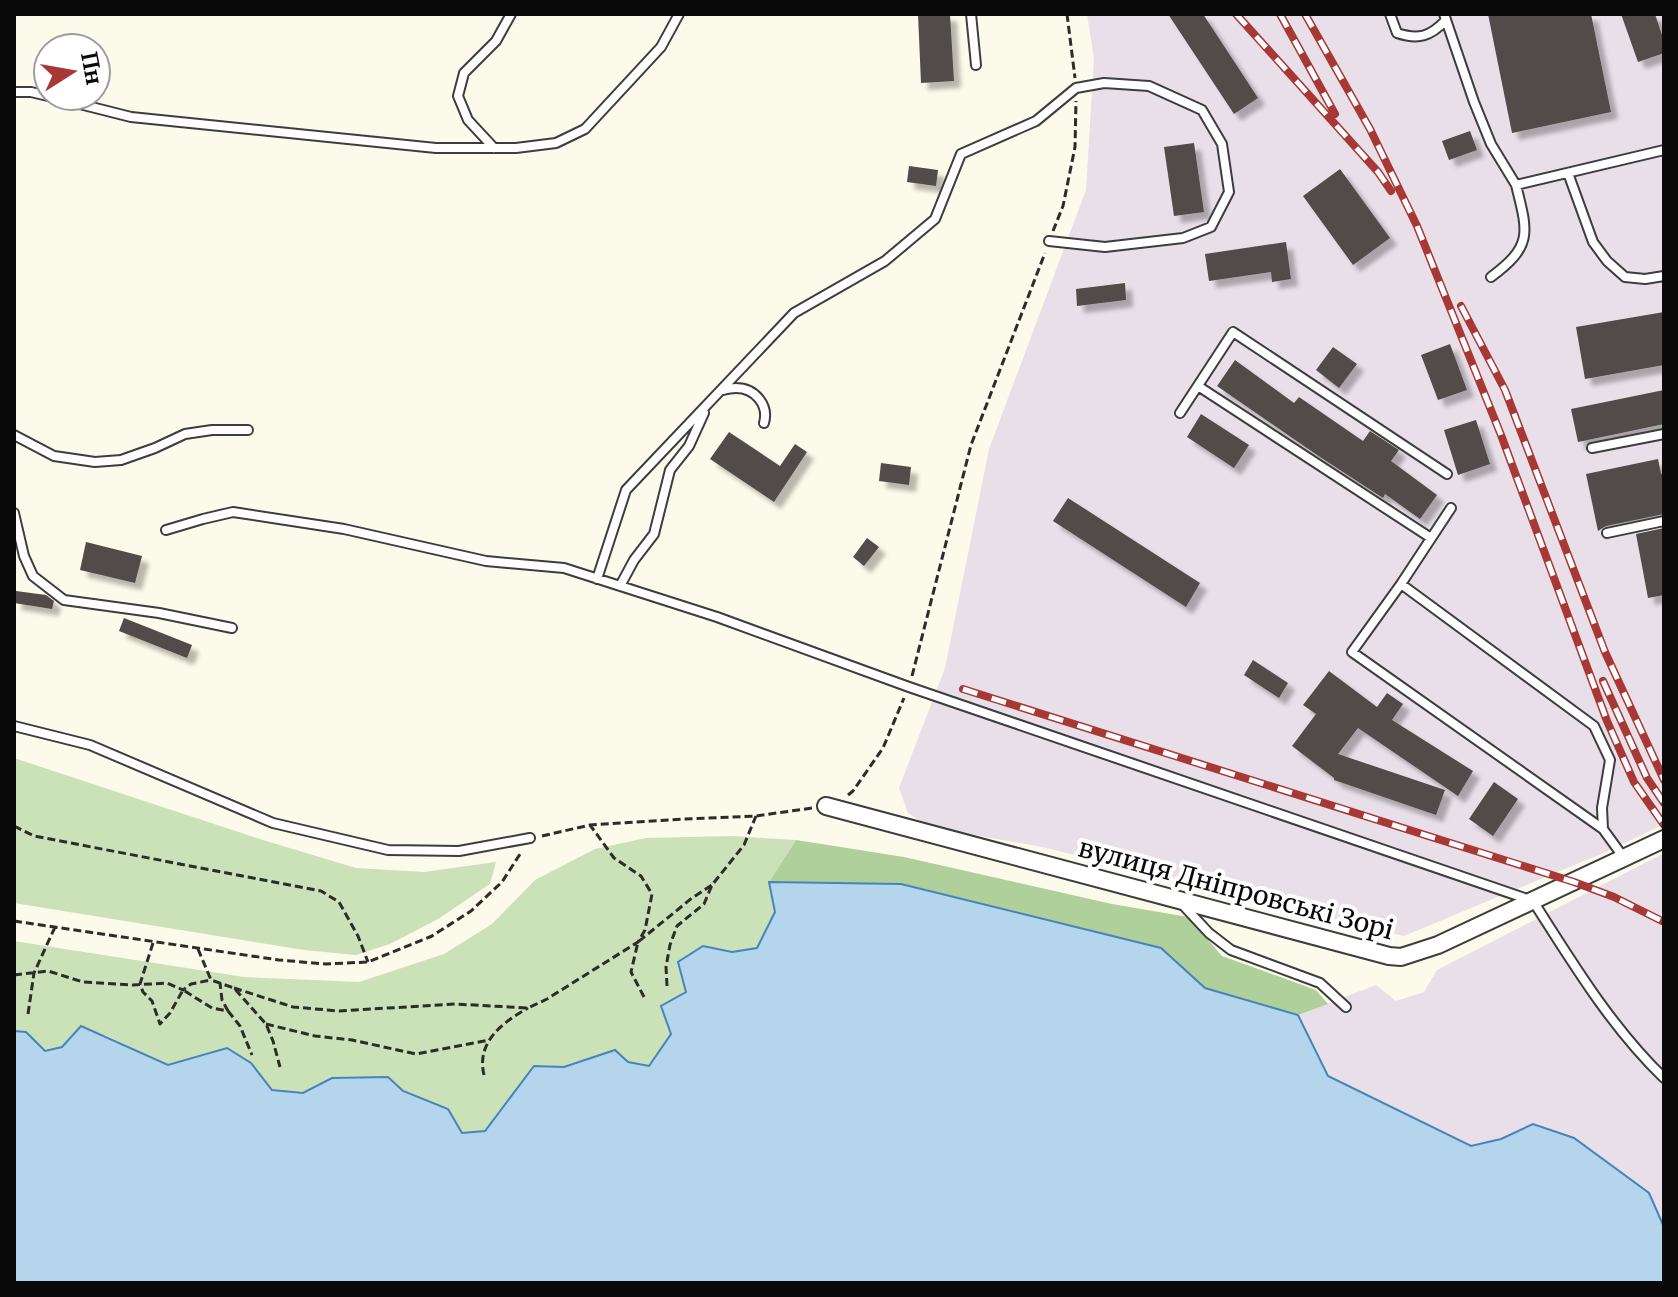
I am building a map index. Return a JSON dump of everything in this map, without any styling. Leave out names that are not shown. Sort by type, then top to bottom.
[{"type":"street","name":"вулиця Дніпровські Зорі","points":[[826,806],[1381,955],[1401,957],[1438,945],[1664,839]]},
{"type":"lane","points":[[494,148],[468,120],[458,96],[464,73],[496,41],[511,14]]},
{"type":"lane","points":[[111,112],[131,117],[436,148],[516,148],[556,143],[585,129],[661,47],[679,14]]},
{"type":"lane","points":[[971,14],[976,65]]},
{"type":"lane","points":[[1390,14],[1397,33],[1412,38],[1437,30],[1445,17]]},
{"type":"lane","points":[[1445,17],[1491,144],[1516,185],[1525,221],[1522,248],[1511,262],[1491,277]]},
{"type":"lane","points":[[597,579],[626,490],[794,313],[885,261],[935,219],[961,154],[1036,121],[1076,88],[1104,83],[1149,86],[1202,110],[1222,144],[1229,192],[1211,227],[1183,238],[1105,247],[1049,241]]},
{"type":"lane","points":[[1516,185],[1664,150]]},
{"type":"lane","points":[[1568,173],[1593,242],[1607,261],[1625,277],[1645,279],[1664,276]]},
{"type":"lane","points":[[1180,413],[1233,332],[1447,474]]},
{"type":"lane","points":[[1198,386],[1431,538]]},
{"type":"lane","points":[[722,390],[738,387],[753,393],[763,403],[766,413],[764,423]]},
{"type":"lane","points":[[620,586],[634,560],[654,534],[670,470],[689,446],[708,405]]},
{"type":"lane","points":[[14,435],[54,456],[95,462],[121,460],[185,434],[248,430]]},
{"type":"lane","points":[[1592,448],[1664,434]]},
{"type":"lane","points":[[1451,508],[1352,652],[1603,829],[1625,858]]},
{"type":"lane","points":[[166,530],[233,512],[344,529],[486,561],[564,568],[717,617],[909,687],[1533,901],[1592,992],[1664,1078]]},
{"type":"lane","points":[[14,513],[24,556],[33,576],[64,600],[159,613],[232,628]]},
{"type":"lane","points":[[1607,533],[1664,521]]},
{"type":"lane","points":[[1401,584],[1594,726],[1610,760],[1602,808],[1603,829]]},
{"type":"lane","points":[[14,726],[90,745],[273,823],[388,850],[459,851],[530,838]]},
{"type":"lane","points":[[1178,899],[1209,933],[1231,950],[1320,983],[1346,1007]]},
{"type":"path","points":[[14,921],[279,960],[326,964],[368,962],[432,936],[471,911],[502,882],[530,838],[590,825],[756,816],[836,805],[853,791],[883,748],[909,687],[971,445],[1063,206],[1075,147],[1076,88],[1067,14]]},
{"type":"path","points":[[667,986],[666,967],[677,926],[704,904],[712,885],[744,845],[756,816]]},
{"type":"path","points":[[590,825],[614,858],[641,876],[652,894],[645,930],[638,942],[631,972],[644,997]]},
{"type":"path","points":[[14,826],[34,836],[321,891],[339,902],[368,962]]},
{"type":"path","points":[[484,1075],[482,1064],[489,1040],[508,1020],[638,942],[712,885]]},
{"type":"path","points":[[28,1014],[34,973],[55,927]]},
{"type":"path","points":[[153,943],[140,984],[152,1001],[160,1024],[183,990],[191,984],[211,980],[293,1007],[339,1011],[455,1004],[528,1008]]},
{"type":"path","points":[[198,949],[211,980]]},
{"type":"path","points":[[14,975],[48,971],[83,982],[167,983],[212,1008],[228,1011]]},
{"type":"path","points":[[220,983],[222,1000],[240,1026],[252,1055]]},
{"type":"path","points":[[234,988],[266,1024],[280,1067]]},
{"type":"path","points":[[266,1024],[416,1054],[489,1040]]},
{"type":"shaded area","points":[[1087,14],[1664,14],[1664,824],[1608,851],[1404,936],[1042,847],[930,827],[908,813],[899,788],[945,668],[989,449],[1086,190],[1094,58]]},
{"type":"shaded area","points":[[1664,853],[1664,1227],[1649,1193],[1533,1124],[1501,1139],[1471,1146],[1328,1076],[1298,1015],[1376,985],[1396,1001],[1424,992],[1437,970]]},
{"type":"green space","points":[[14,758],[356,868],[424,872],[496,862],[490,884],[438,919],[390,944],[356,955],[304,950],[14,903]]},
{"type":"green space","points":[[732,836],[796,840],[769,882],[775,912],[757,948],[732,952],[703,946],[671,1034],[648,1067],[628,1062],[615,1050],[564,1067],[534,1066],[486,1131],[462,1134],[448,1109],[403,1091],[387,1077],[332,1078],[303,1093],[272,1090],[251,1063],[227,1048],[168,1065],[105,1035],[44,1051],[26,1032],[14,1031],[14,941],[244,977],[359,982],[444,954],[492,924],[535,880],[595,849],[646,838]]},
{"type":"green space","points":[[796,840],[904,857],[1112,904],[1188,917],[1222,956],[1316,990],[1328,1004],[1298,1015],[1205,988],[1161,948],[901,884],[769,882]]},
{"type":"water","points":[[769,882],[901,884],[1161,948],[1205,988],[1298,1015],[1328,1076],[1471,1146],[1501,1139],[1533,1124],[1574,1138],[1649,1193],[1664,1227],[1664,1283],[14,1283],[14,1031],[26,1032],[45,1051],[62,1047],[81,1026],[168,1065],[227,1048],[251,1063],[272,1090],[303,1093],[332,1078],[388,1077],[403,1091],[448,1109],[462,1133],[485,1131],[534,1066],[564,1067],[615,1050],[628,1062],[649,1066],[671,1034],[661,1006],[686,992],[678,962],[703,946],[732,952],[757,948],[775,912]]},
{"type":"building","points":[[918,14],[950,14],[954,81],[921,83]]},
{"type":"building","points":[[1168,14],[1203,14],[1258,98],[1234,114]]},
{"type":"building","points":[[1488,14],[1591,14],[1611,112],[1512,133]]},
{"type":"building","points":[[1621,14],[1655,14],[1664,41],[1664,53],[1638,62]]},
{"type":"building","points":[[1470,131],[1477,150],[1449,160],[1442,141]]},
{"type":"building","points":[[1194,143],[1204,212],[1174,216],[1164,147]]},
{"type":"building","points":[[909,166],[938,170],[936,186],[907,182]]},
{"type":"building","points":[[1340,169],[1390,238],[1353,265],[1303,196]]},
{"type":"building","points":[[1286,242],[1291,279],[1272,282],[1271,272],[1209,281],[1205,254]]},
{"type":"building","points":[[1125,283],[1126,300],[1077,306],[1076,289]]},
{"type":"building","points":[[1664,312],[1664,365],[1585,379],[1576,327]]},
{"type":"building","points":[[1450,344],[1467,390],[1438,400],[1421,355]]},
{"type":"building","points":[[1333,347],[1357,364],[1339,388],[1316,370]]},
{"type":"building","points":[[1235,360],[1294,403],[1299,397],[1363,441],[1370,431],[1399,450],[1391,461],[1437,495],[1420,519],[1385,494],[1383,498],[1320,457],[1217,386]]},
{"type":"building","points":[[1664,390],[1664,424],[1578,442],[1571,409]]},
{"type":"building","points":[[1201,414],[1249,445],[1234,468],[1187,437]]},
{"type":"building","points":[[1476,420],[1490,464],[1458,475],[1444,430]]},
{"type":"building","points":[[729,432],[780,466],[795,444],[807,452],[774,502],[710,459]]},
{"type":"building","points":[[1658,459],[1661,474],[1664,473],[1664,514],[1606,526],[1598,531],[1586,474]]},
{"type":"building","points":[[881,463],[911,467],[909,485],[879,481]]},
{"type":"building","points":[[1068,498],[1200,583],[1186,607],[1053,521]]},
{"type":"building","points":[[1664,528],[1664,595],[1648,598],[1636,534]]},
{"type":"building","points":[[867,538],[879,547],[864,566],[853,557]]},
{"type":"building","points":[[86,542],[142,556],[135,583],[80,570]]},
{"type":"building","points":[[16,591],[46,595],[54,601],[52,609],[14,603]]},
{"type":"building","points":[[124,618],[192,645],[187,658],[119,631]]},
{"type":"building","points":[[1253,660],[1288,683],[1279,698],[1244,675]]},
{"type":"building","points":[[1329,671],[1377,707],[1387,693],[1403,704],[1392,720],[1473,771],[1458,796],[1358,728],[1338,754],[1445,790],[1436,815],[1334,780],[1292,746],[1316,714],[1303,705]]},
{"type":"building","points":[[1494,782],[1518,799],[1493,836],[1469,819]]},
{"type":"railway","points":[[1236,14],[1378,172],[1391,191]]},
{"type":"railway","points":[[1280,14],[1335,114]]},
{"type":"railway","points":[[1305,14],[1370,129],[1417,226],[1501,435],[1607,721],[1634,782],[1664,825]]},
{"type":"railway","points":[[1461,306],[1505,390],[1605,652],[1664,780]]},
{"type":"railway","points":[[1603,681],[1647,778],[1664,803]]},
{"type":"railway","points":[[963,689],[1574,882],[1614,897],[1664,922]]}]
